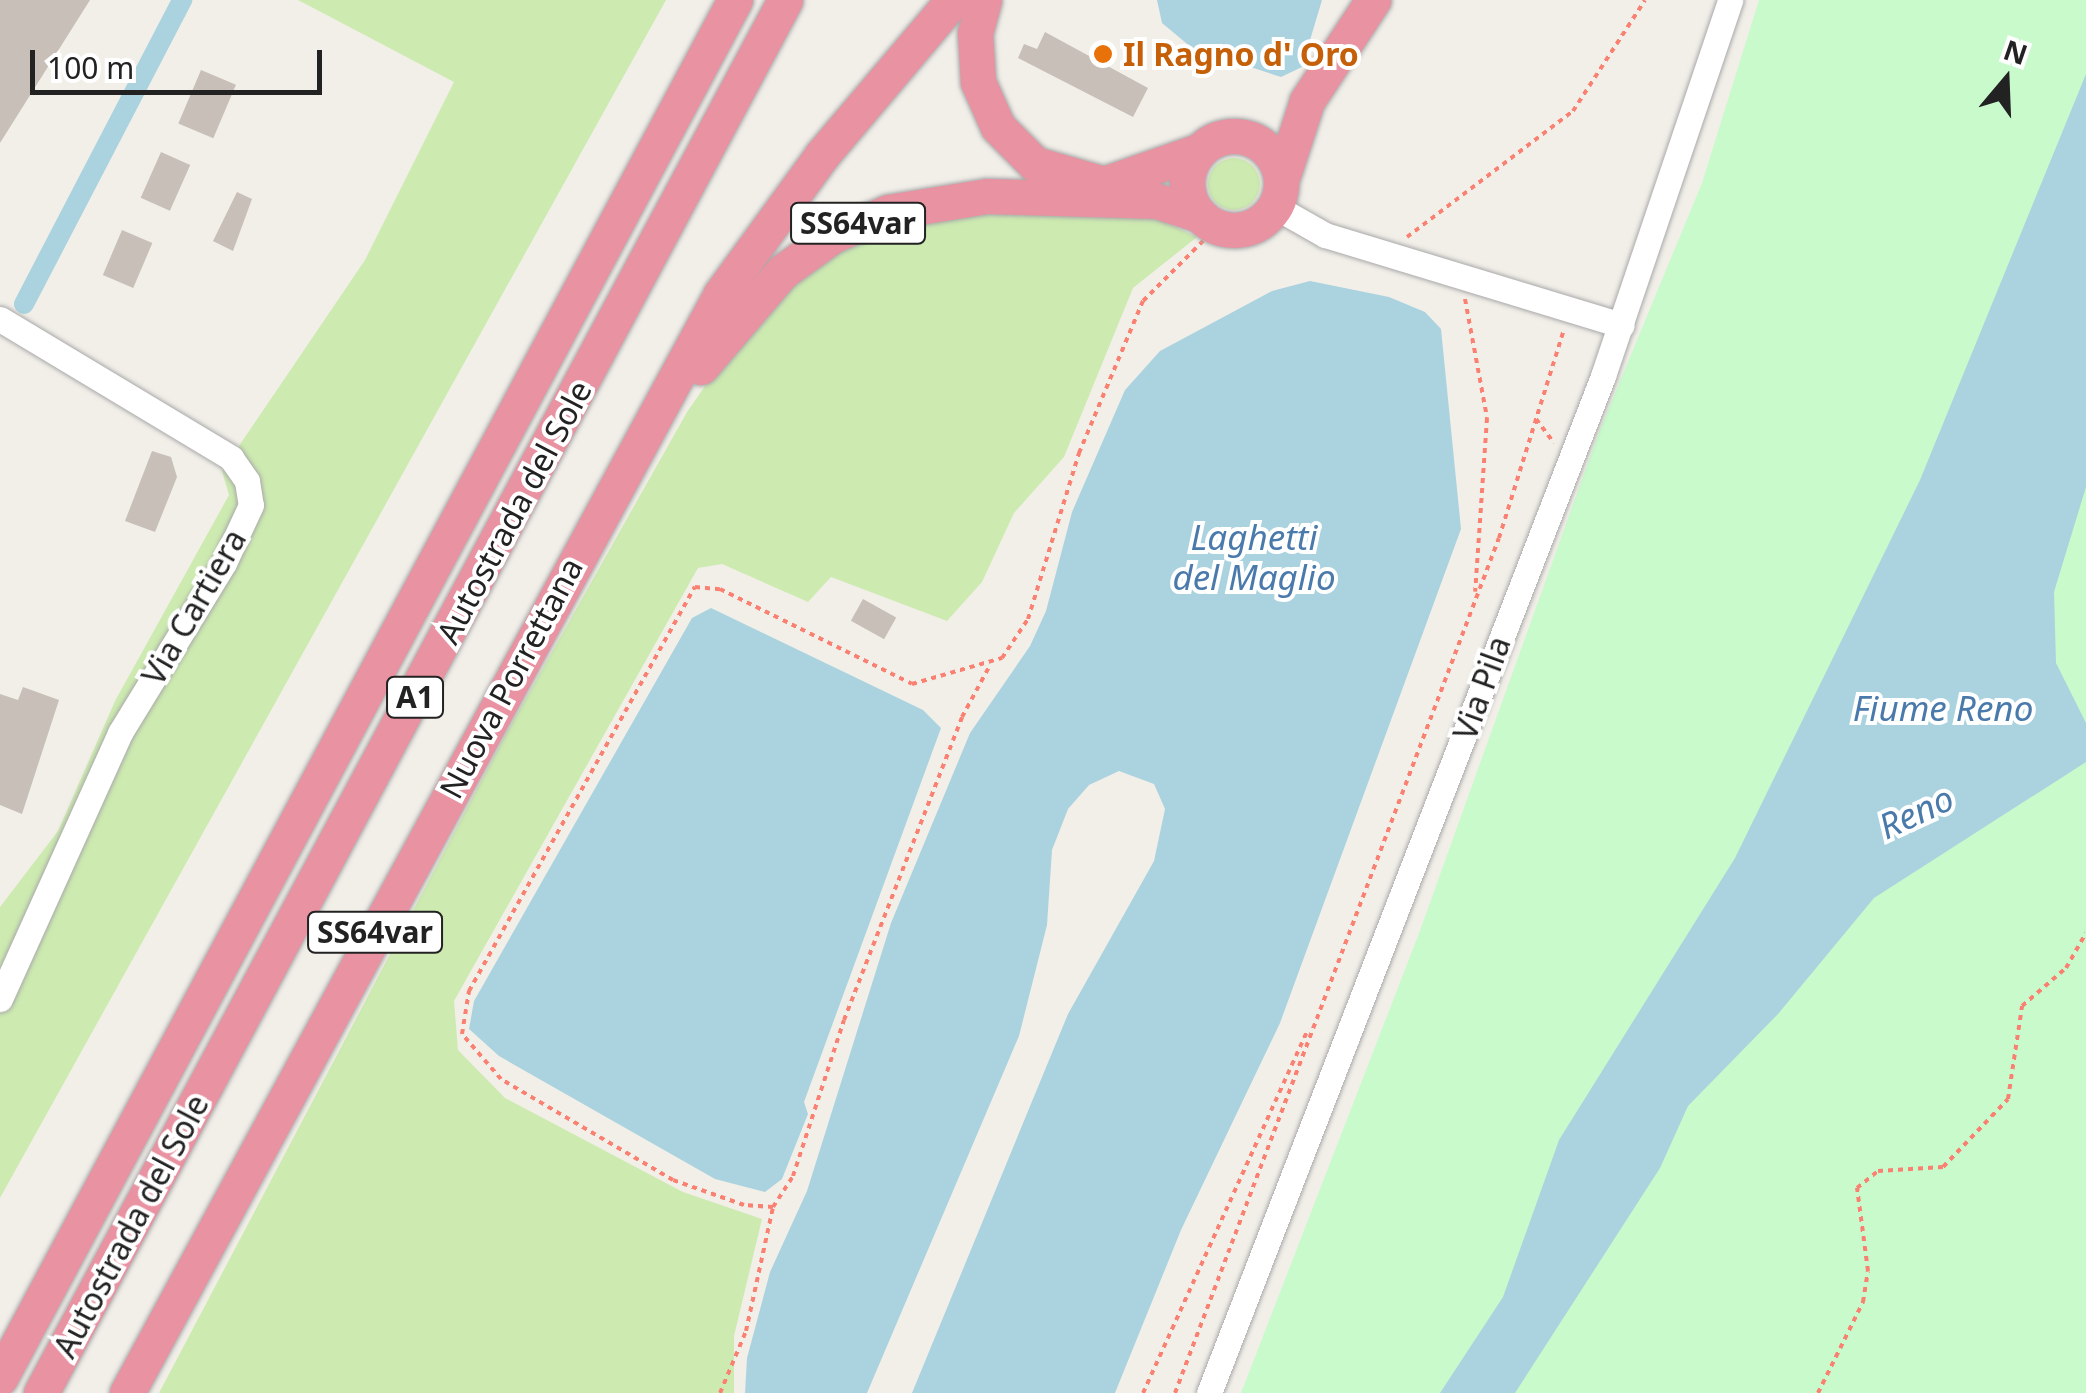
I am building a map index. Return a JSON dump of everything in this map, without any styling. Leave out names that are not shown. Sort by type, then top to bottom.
[{"type":"highway","name":"Autostrada del Sole","points":[[0,1378],[735,0]]},
{"type":"highway","name":"Autostrada del Sole","points":[[41,1393],[785,0]]},
{"type":"highway","name":"Nuova Porrettana","points":[[127,1393],[721,294],[759,239],[952,0]]},
{"type":"highway","points":[[984,0],[975,33],[978,82],[998,128],[1036,164],[1104,184],[1199,152],[1220,138],[1246,138],[1307,101]]},
{"type":"highway","points":[[1278,194],[1307,101],[1374,0]]},
{"type":"highway","points":[[1246,138],[1270,154],[1278,194]]},
{"type":"highway","points":[[1199,152],[1187,176],[1210,221]]},
{"type":"highway","name":"SS64var","points":[[622,472],[762,291],[808,252],[858,223],[924,203],[987,196],[1136,200],[1210,221],[1256,224],[1278,194]]},
{"type":"street","name":"Via Pila","points":[[1209,1393],[1568,461],[1610,323],[1730,0]]},
{"type":"street","points":[[1278,194],[1325,235],[1610,323]]},
{"type":"street","name":"Via Cartiera","points":[[0,319],[231,458],[247,481],[250,505],[224,563],[120,733],[0,998]]},
{"type":"path","points":[[1405,238],[1573,111],[1645,0]]},
{"type":"path","points":[[720,1393],[746,1330],[774,1206],[794,1176],[844,1020],[962,717],[988,666],[1028,619],[1079,454],[1143,302],[1210,221]]},
{"type":"path","points":[[1466,299],[1487,418],[1474,598]]},
{"type":"path","points":[[1176,1393],[1474,598],[1569,312]]},
{"type":"path","points":[[1536,419],[1568,461]]},
{"type":"path","points":[[774,1206],[744,1205],[673,1180],[501,1079],[462,1034],[469,991],[683,602],[695,587],[720,589],[912,684],[988,666]]},
{"type":"path","points":[[1818,1393],[1863,1302],[1868,1271],[1857,1188],[1878,1171],[1943,1166],[2008,1099],[2022,1006],[2066,968],[2086,933]]},
{"type":"path","points":[[1143,1393],[1318,1006]]},
{"type":"green space","points":[[298,0],[666,0],[0,1198],[0,907],[58,831],[115,701],[229,495],[222,471],[365,260],[454,82]]},
{"type":"green space","points":[[1759,0],[2086,0],[2086,1393],[1241,1393],[1418,936],[1599,432],[1702,183]]},
{"type":"green space","points":[[1234,158],[1252,166],[1260,184],[1252,202],[1234,210],[1216,202],[1208,184],[1216,166]]},
{"type":"green space","points":[[979,209],[1143,212],[1197,237],[1133,288],[1064,457],[1014,513],[982,582],[947,621],[831,577],[808,602],[722,564],[698,568],[454,1001],[458,1050],[505,1098],[683,1192],[762,1219],[734,1336],[734,1393],[159,1393],[507,732],[687,412],[748,324],[820,261],[865,234]]},
{"type":"water","points":[[1157,0],[1322,0],[1302,67],[1281,77],[1192,48],[1162,23]]},
{"type":"water","name":"Fiume Reno","points":[[2086,74],[2086,487],[2054,592],[2056,663],[2086,723],[2086,762],[1874,898],[1778,1014],[1688,1106],[1660,1168],[1515,1393],[1440,1393],[1503,1297],[1559,1140],[1735,858],[1920,480]]},
{"type":"water","name":"Laghetti del Maglio","points":[[1310,281],[1389,297],[1425,312],[1441,329],[1461,529],[1280,1023],[1181,1230],[1115,1393],[912,1393],[1068,1014],[1154,861],[1165,809],[1154,784],[1119,771],[1089,785],[1068,809],[1052,850],[1047,925],[1019,1036],[867,1393],[745,1393],[747,1358],[770,1272],[807,1191],[891,923],[970,733],[1030,646],[1046,611],[1072,512],[1125,390],[1160,351],[1272,291]]},
{"type":"water","points":[[711,608],[923,710],[941,728],[804,1102],[808,1114],[782,1179],[765,1192],[715,1179],[499,1056],[469,1029],[474,1001],[692,618]]},
{"type":"building","points":[[0,0],[90,0],[0,143]]},
{"type":"building","points":[[1045,32],[1148,88],[1133,117],[1018,58],[1024,44],[1037,49]]},
{"type":"building","points":[[201,70],[236,85],[213,138],[178,123]]},
{"type":"building","points":[[161,152],[190,165],[170,211],[141,198]]},
{"type":"building","points":[[237,192],[252,199],[233,251],[213,241]]},
{"type":"building","points":[[122,230],[152,243],[133,288],[103,275]]},
{"type":"building","points":[[152,451],[171,457],[177,477],[155,532],[125,521]]},
{"type":"building","points":[[863,599],[896,617],[884,639],[851,621]]},
{"type":"building","points":[[23,687],[59,700],[22,814],[0,805],[0,694],[18,700]]},
{"type":"waterway","points":[[24,304],[182,0]]},
{"type":"place","name":"Il Ragno d' Oro","points":[[1103,54]]},
{"type":"water label","name":"Reno","points":[[1916,812]]}]
